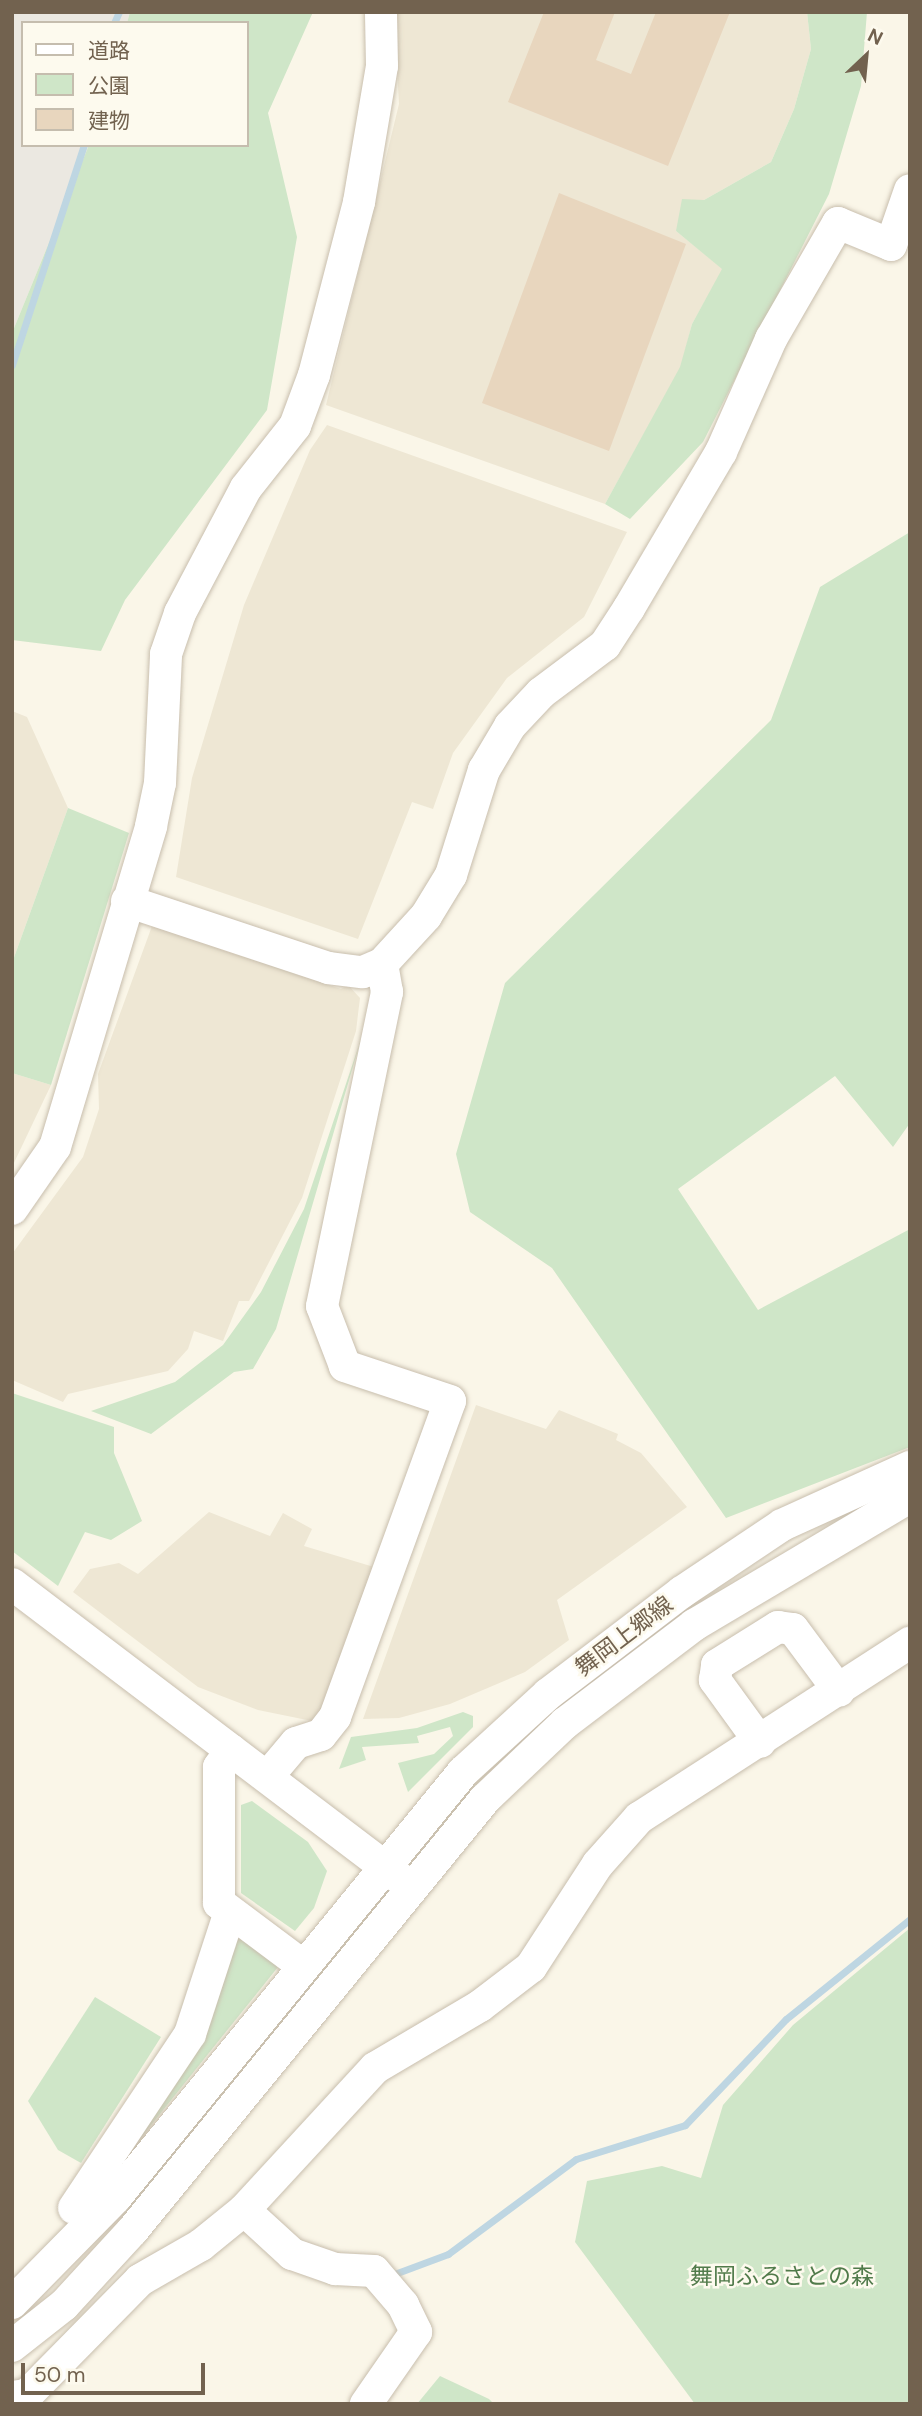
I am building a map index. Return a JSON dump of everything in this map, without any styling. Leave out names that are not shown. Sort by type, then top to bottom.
[{"type":"street","points":[[12,1209],[55,1147],[127,901],[160,783],[166,653],[180,613],[246,488],[295,426],[314,375],[359,202],[382,66],[381,12]]},
{"type":"street","points":[[127,901],[328,968],[363,972],[382,964],[426,916],[451,874],[484,771],[510,726],[541,693],[605,645],[629,608],[721,452],[771,339],[838,223],[891,245],[910,190]]},
{"type":"street","points":[[268,1776],[296,1743],[321,1735],[335,1717],[450,1401],[345,1366],[322,1306],[387,992],[382,964]]},
{"type":"street","name":"舞岡上郷線","points":[[12,2302],[116,2197],[382,1865],[463,1772],[538,1703],[682,1592],[782,1525],[910,1467]]},
{"type":"street","name":"舞岡上郷線","points":[[12,2346],[64,2305],[134,2230],[485,1799],[565,1723],[694,1625],[910,1497]]},
{"type":"street","points":[[12,1584],[412,1888]]},
{"type":"street","points":[[760,1742],[715,1680],[717,1665],[778,1627],[793,1629],[839,1691]]},
{"type":"street","points":[[12,2397],[27,2395],[140,2280],[201,2245],[244,2210],[375,2068],[480,2007],[531,1967],[598,1864],[639,1818],[839,1691],[907,1653]]},
{"type":"street","points":[[231,1750],[219,1767],[217,1891],[229,1915],[252,1925],[302,1965]]},
{"type":"street","points":[[75,2208],[190,2034],[229,1915]]},
{"type":"street","points":[[244,2210],[292,2254],[335,2269],[383,2281],[416,2332],[366,2404]]},
{"type":"shaded area","points":[[12,12],[130,12],[128,21],[21,21],[21,147],[88,147],[12,333]]},
{"type":"shaded area","points":[[394,12],[807,12],[811,49],[794,109],[771,162],[704,200],[676,231],[723,269],[692,324],[681,367],[605,504],[326,405],[399,104]]},
{"type":"shaded area","points":[[327,425],[627,532],[584,617],[507,678],[453,753],[433,809],[412,802],[358,939],[176,877],[192,778],[244,605],[310,450]]},
{"type":"shaded area","points":[[12,711],[27,717],[68,808],[12,963]]},
{"type":"shaded area","points":[[152,926],[341,989],[348,985],[360,998],[356,1031],[302,1198],[249,1301],[239,1301],[223,1341],[194,1331],[188,1349],[168,1371],[68,1394],[63,1402],[12,1380],[12,1254],[83,1157],[99,1109],[98,1074]]},
{"type":"shaded area","points":[[12,1073],[51,1085],[12,1167]]},
{"type":"shaded area","points":[[476,1405],[546,1429],[559,1410],[618,1434],[616,1440],[641,1453],[687,1507],[557,1600],[569,1640],[525,1672],[450,1704],[399,1718],[363,1719]]},
{"type":"shaded area","points":[[209,1512],[270,1536],[283,1513],[312,1529],[304,1546],[374,1567],[326,1710],[312,1721],[258,1710],[198,1687],[73,1592],[90,1569],[119,1563],[138,1574]]},
{"type":"green space","points":[[130,12],[313,12],[268,113],[297,237],[267,410],[125,600],[101,651],[12,640],[12,333],[88,147],[248,147],[248,21],[128,21]]},
{"type":"green space","points":[[807,12],[867,12],[861,86],[829,194],[703,442],[630,519],[605,504],[680,367],[692,324],[722,269],[676,231],[682,199],[704,200],[771,162],[794,109],[811,49]]},
{"type":"green space","points":[[910,532],[910,1123],[893,1147],[835,1076],[678,1189],[758,1310],[910,1229],[910,1447],[726,1518],[552,1268],[470,1212],[456,1154],[505,983],[771,720],[820,587]]},
{"type":"green space","points":[[68,808],[129,833],[51,1085],[12,1073],[12,963]]},
{"type":"green space","points":[[362,1036],[276,1329],[253,1369],[234,1372],[151,1434],[91,1411],[175,1382],[223,1345],[261,1292],[304,1209]]},
{"type":"green space","points":[[12,1393],[114,1427],[114,1453],[142,1521],[111,1540],[85,1532],[58,1586],[12,1551]]},
{"type":"green space","points":[[463,1712],[473,1716],[473,1727],[408,1792],[398,1763],[434,1754],[453,1736],[450,1727],[417,1736],[419,1743],[362,1747],[366,1760],[339,1769],[351,1737],[417,1728]]},
{"type":"green space","points":[[252,1801],[308,1842],[327,1871],[314,1908],[295,1931],[241,1893],[241,1805]]},
{"type":"green space","name":"舞岡ふるさとの森","points":[[910,1928],[910,2404],[695,2404],[575,2242],[587,2181],[662,2166],[701,2178],[723,2105],[793,2025]]},
{"type":"green space","points":[[237,1934],[277,1959],[278,1967],[127,2155]]},
{"type":"green space","points":[[95,1997],[161,2037],[81,2163],[58,2150],[28,2101]]},
{"type":"green space","points":[[440,2376],[489,2399],[494,2404],[417,2404]]},
{"type":"building","points":[[544,12],[615,12],[596,60],[631,74],[656,12],[730,12],[668,166],[508,102]]},
{"type":"building","points":[[559,193],[686,244],[609,451],[482,403]]},
{"type":"waterway","points":[[115,21],[119,12]]},
{"type":"waterway","points":[[12,365],[83,147]]},
{"type":"waterway","points":[[389,2276],[448,2254],[576,2159],[685,2125],[786,2019],[910,1919]]}]
